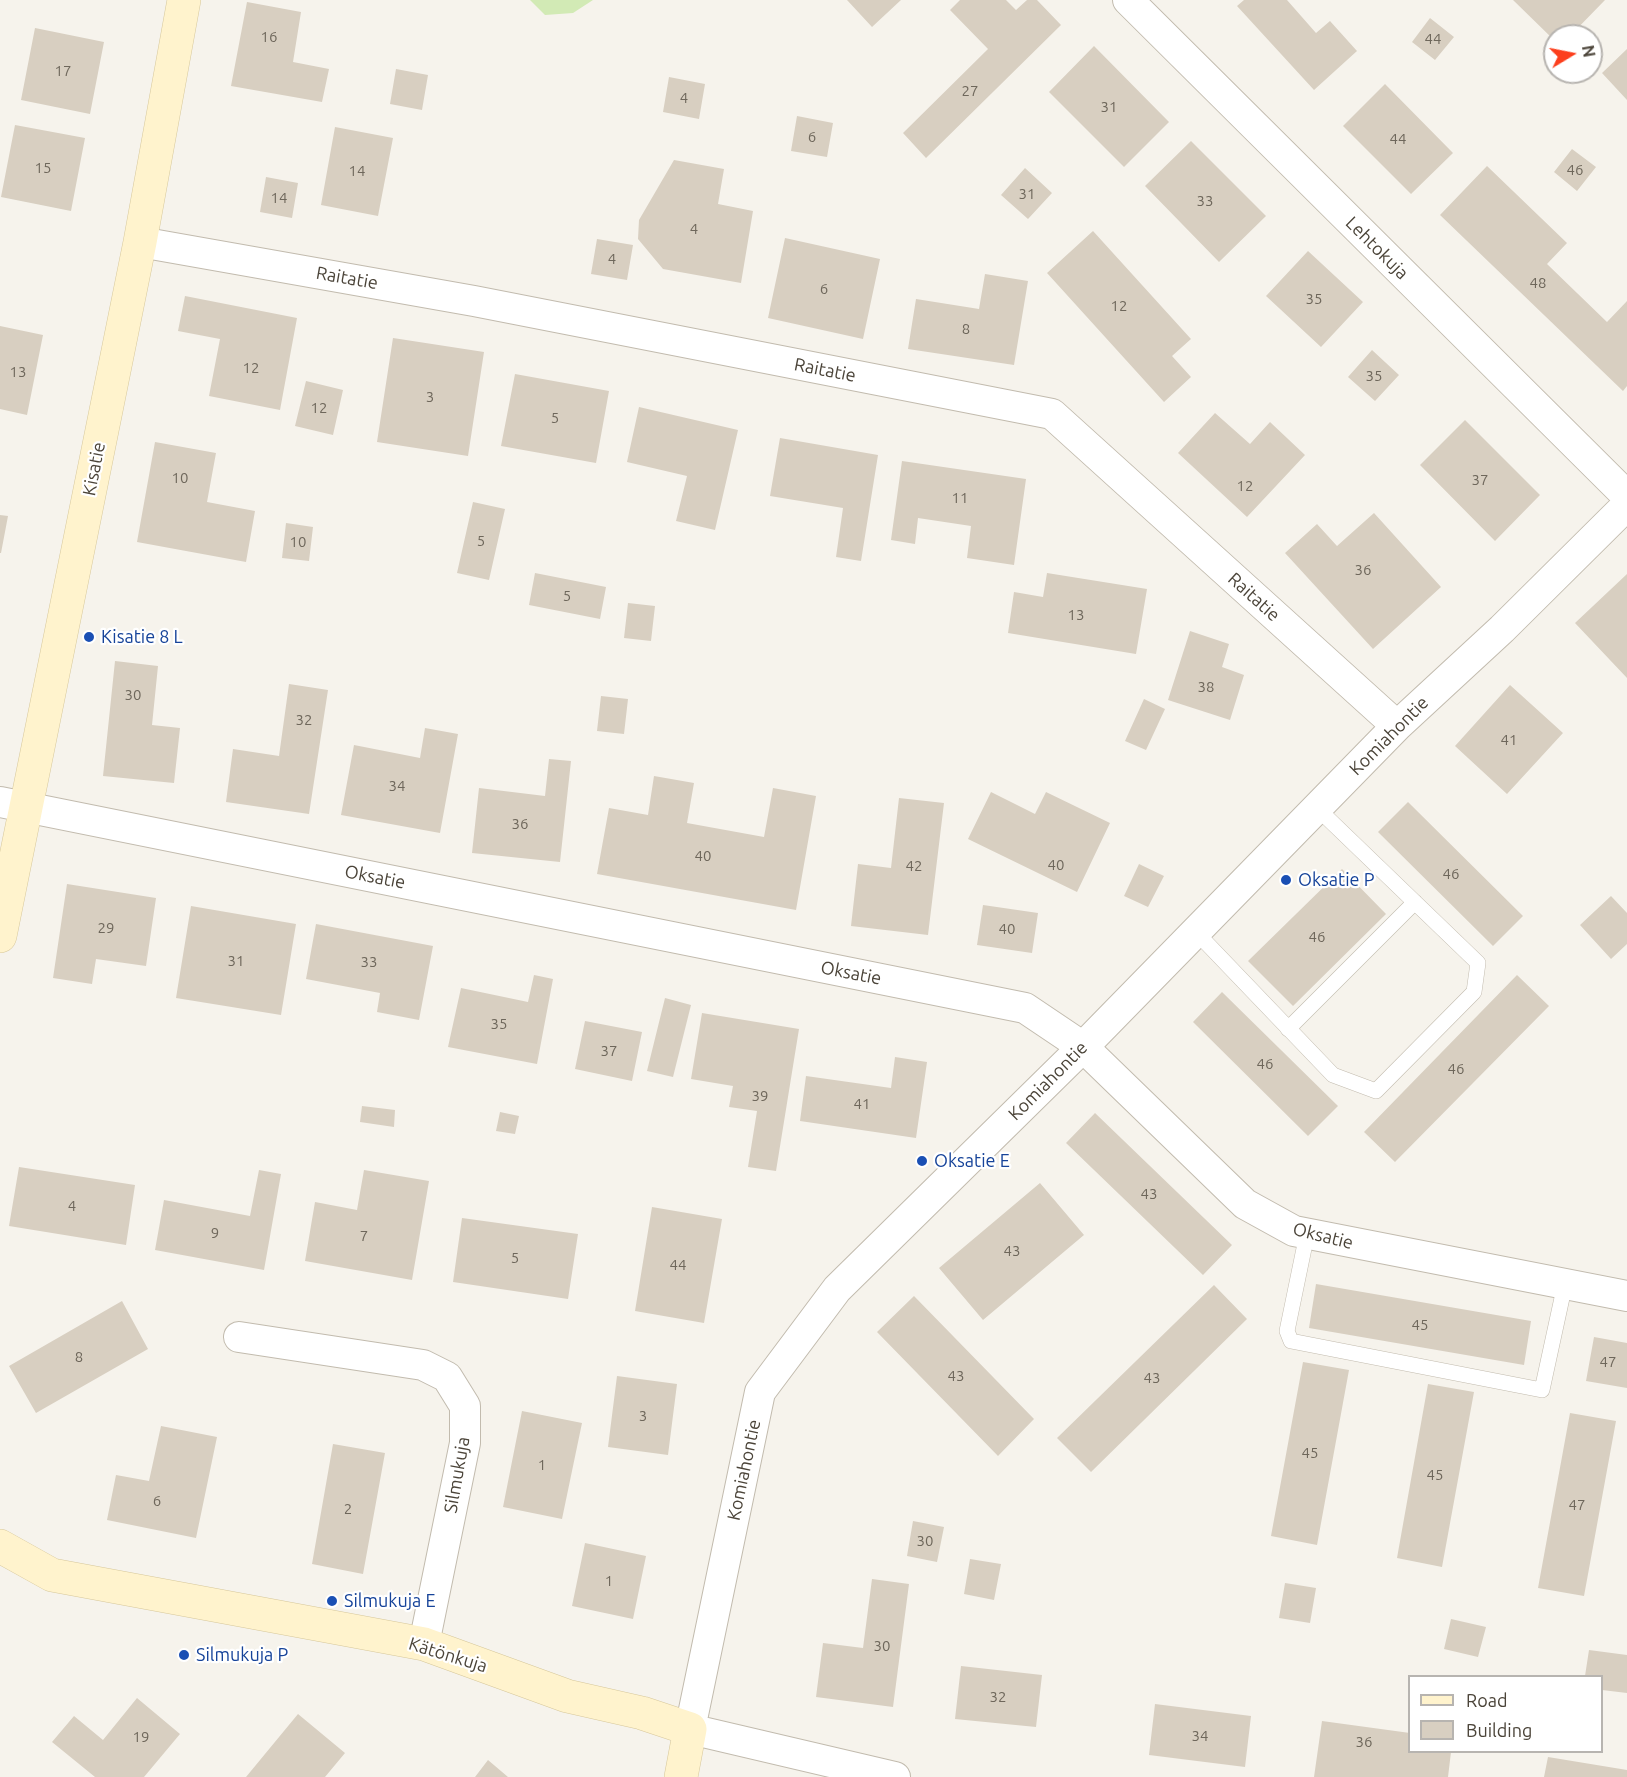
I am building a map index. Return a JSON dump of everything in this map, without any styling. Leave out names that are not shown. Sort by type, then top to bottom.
[{"type":"street","name":"Kisatie","points":[[0,936],[13,805],[140,242],[184,0]]},
{"type":"street","name":"Lehtokuja","points":[[1128,0],[1627,496]]},
{"type":"street","name":"Raitatie","points":[[140,242],[474,301],[1052,414],[1397,726]]},
{"type":"street","name":"Komiahontie","points":[[681,1777],[760,1392],[837,1289],[1083,1047],[1397,726],[1502,629],[1627,505]]},
{"type":"street","name":"Oksatie","points":[[13,805],[1025,1008],[1083,1047],[1245,1204],[1294,1231],[1627,1296]]},
{"type":"street","name":"Silmukuja","points":[[239,1337],[423,1365],[447,1377],[465,1406],[465,1443],[424,1644]]},
{"type":"street","name":"Kätönkuja","points":[[0,1546],[52,1575],[424,1644],[567,1695],[642,1713],[690,1729],[895,1777]]},
{"type":"lane","points":[[1196,932],[1333,1075],[1376,1091],[1474,992],[1478,963],[1317,808]]},
{"type":"lane","points":[[1288,1029],[1415,902]]},
{"type":"lane","points":[[1308,1234],[1287,1330],[1291,1341],[1325,1348],[1542,1390],[1565,1284]]},
{"type":"green space","points":[[530,0],[593,0],[573,13],[545,15]]},
{"type":"building","points":[[847,0],[901,0],[872,27]]},
{"type":"building","points":[[960,0],[1006,0],[1016,10],[1027,0],[1037,0],[1061,25],[926,158],[903,133],[988,49],[950,10]]},
{"type":"building","points":[[1244,0],[1287,0],[1316,33],[1330,21],[1357,51],[1314,90],[1237,6]]},
{"type":"building","points":[[1513,0],[1605,0],[1582,24],[1543,24],[1543,29]]},
{"type":"building","points":[[247,2],[301,12],[293,62],[329,69],[322,102],[231,86]]},
{"type":"building","points":[[1430,18],[1454,37],[1435,60],[1412,42]]},
{"type":"building","points":[[35,28],[104,42],[90,114],[21,100]]},
{"type":"building","points":[[1094,46],[1169,122],[1124,167],[1049,92]]},
{"type":"building","points":[[1627,49],[1627,100],[1603,74]]},
{"type":"building","points":[[396,69],[428,75],[422,110],[390,104]]},
{"type":"building","points":[[669,77],[705,84],[699,119],[663,112]]},
{"type":"building","points":[[1385,84],[1453,153],[1411,194],[1343,126]]},
{"type":"building","points":[[797,116],[833,123],[827,157],[791,151]]},
{"type":"building","points":[[15,125],[85,138],[71,211],[1,197]]},
{"type":"building","points":[[335,127],[393,138],[378,216],[321,205]]},
{"type":"building","points":[[1191,141],[1266,216],[1219,262],[1145,186]]},
{"type":"building","points":[[1572,149],[1596,167],[1577,191],[1554,172]]},
{"type":"building","points":[[674,160],[724,169],[718,204],[753,211],[741,283],[663,269],[638,239],[639,220]]},
{"type":"building","points":[[1487,166],[1567,243],[1547,264],[1607,322],[1627,301],[1627,386],[1623,391],[1440,215]]},
{"type":"building","points":[[1025,168],[1052,193],[1028,219],[1001,195]]},
{"type":"building","points":[[266,177],[298,183],[292,218],[260,212]]},
{"type":"building","points":[[1093,231],[1191,339],[1172,356],[1191,377],[1164,402],[1047,273]]},
{"type":"building","points":[[785,238],[880,259],[863,339],[768,318]]},
{"type":"building","points":[[597,239],[633,245],[627,280],[591,274]]},
{"type":"building","points":[[1308,251],[1363,302],[1321,347],[1266,296]]},
{"type":"building","points":[[985,274],[1028,281],[1014,365],[908,349],[916,299],[979,309]]},
{"type":"building","points":[[185,296],[297,318],[280,410],[209,396],[220,339],[178,331]]},
{"type":"building","points":[[0,326],[43,335],[27,415],[0,409]]},
{"type":"building","points":[[393,338],[484,352],[468,456],[377,442]]},
{"type":"building","points":[[1372,350],[1399,375],[1375,401],[1348,377]]},
{"type":"building","points":[[515,374],[609,391],[596,463],[501,446]]},
{"type":"building","points":[[306,381],[343,390],[333,435],[295,426]]},
{"type":"building","points":[[639,407],[738,430],[715,530],[676,521],[687,476],[627,462]]},
{"type":"building","points":[[1215,413],[1250,444],[1270,422],[1305,455],[1247,517],[1178,453]]},
{"type":"building","points":[[1465,420],[1540,495],[1495,541],[1420,465]]},
{"type":"building","points":[[780,438],[878,455],[861,561],[836,557],[843,508],[770,496]]},
{"type":"building","points":[[155,442],[216,453],[207,502],[255,511],[246,562],[137,542]]},
{"type":"building","points":[[902,461],[1026,479],[1014,565],[967,558],[971,526],[918,518],[915,544],[891,540]]},
{"type":"building","points":[[473,502],[505,509],[489,580],[457,573]]},
{"type":"building","points":[[1374,513],[1441,587],[1373,649],[1285,553],[1317,524],[1337,546]]},
{"type":"building","points":[[0,515],[8,516],[1,553],[0,553]]},
{"type":"building","points":[[286,523],[313,527],[309,561],[282,558]]},
{"type":"building","points":[[535,573],[606,587],[600,619],[529,605]]},
{"type":"building","points":[[1047,573],[1147,589],[1136,654],[1008,633],[1014,592],[1043,597]]},
{"type":"building","points":[[1627,574],[1627,678],[1575,623]]},
{"type":"building","points":[[628,603],[655,606],[651,641],[624,638]]},
{"type":"building","points":[[1190,631],[1229,644],[1222,667],[1244,675],[1230,720],[1168,700]]},
{"type":"building","points":[[115,661],[158,666],[152,725],[180,728],[174,783],[103,776]]},
{"type":"building","points":[[289,684],[328,690],[309,814],[226,802],[233,749],[279,756]]},
{"type":"building","points":[[1510,685],[1563,733],[1507,794],[1455,746]]},
{"type":"building","points":[[601,696],[628,699],[624,734],[597,731]]},
{"type":"building","points":[[1144,699],[1165,709],[1146,750],[1125,741]]},
{"type":"building","points":[[425,728],[458,734],[440,833],[341,815],[354,745],[420,758]]},
{"type":"building","points":[[549,759],[571,761],[560,862],[472,853],[479,788],[545,796]]},
{"type":"building","points":[[654,776],[694,783],[687,823],[764,837],[773,788],[816,796],[796,910],[597,874],[609,808],[648,815]]},
{"type":"building","points":[[991,792],[1035,814],[1046,792],[1110,823],[1077,892],[968,839]]},
{"type":"building","points":[[899,798],[944,803],[928,935],[851,926],[858,864],[891,868]]},
{"type":"building","points":[[1408,802],[1523,916],[1493,946],[1378,832]]},
{"type":"building","points":[[1139,864],[1164,876],[1148,907],[1124,896]]},
{"type":"building","points":[[1342,869],[1386,914],[1293,1006],[1248,961]]},
{"type":"building","points":[[67,884],[156,898],[146,966],[96,959],[92,984],[53,978]]},
{"type":"building","points":[[1611,896],[1627,913],[1627,944],[1611,959],[1580,925]]},
{"type":"building","points":[[983,905],[1038,913],[1032,953],[977,945]]},
{"type":"building","points":[[191,906],[296,924],[281,1015],[176,998]]},
{"type":"building","points":[[316,924],[433,946],[419,1020],[377,1012],[380,993],[306,979]]},
{"type":"building","points":[[534,975],[553,979],[537,1064],[448,1047],[461,988],[528,1002]]},
{"type":"building","points":[[1517,975],[1549,1006],[1395,1162],[1364,1132]]},
{"type":"building","points":[[1222,992],[1338,1106],[1308,1136],[1193,1022]]},
{"type":"building","points":[[665,998],[691,1005],[673,1077],[647,1071]]},
{"type":"building","points":[[702,1013],[799,1029],[776,1171],[748,1167],[757,1111],[729,1107],[733,1086],[691,1079]]},
{"type":"building","points":[[585,1021],[642,1032],[632,1081],[575,1069]]},
{"type":"building","points":[[895,1057],[927,1062],[916,1138],[800,1121],[806,1076],[891,1088]]},
{"type":"building","points":[[362,1106],[395,1110],[394,1127],[360,1122]]},
{"type":"building","points":[[500,1112],[519,1116],[515,1134],[496,1131]]},
{"type":"building","points":[[1095,1113],[1232,1245],[1203,1275],[1066,1143]]},
{"type":"building","points":[[19,1167],[135,1185],[126,1245],[9,1226]]},
{"type":"building","points":[[259,1170],[281,1174],[264,1270],[155,1250],[164,1200],[250,1216]]},
{"type":"building","points":[[364,1170],[429,1181],[412,1280],[305,1261],[315,1202],[357,1210]]},
{"type":"building","points":[[1040,1183],[1084,1235],[983,1320],[939,1268]]},
{"type":"building","points":[[652,1207],[722,1219],[704,1323],[635,1311]]},
{"type":"building","points":[[462,1218],[578,1234],[568,1299],[453,1282]]},
{"type":"building","points":[[1316,1284],[1531,1321],[1524,1365],[1309,1328]]},
{"type":"building","points":[[1214,1285],[1247,1319],[1091,1472],[1057,1438]]},
{"type":"building","points":[[914,1296],[1034,1419],[998,1456],[877,1332]]},
{"type":"building","points":[[122,1301],[148,1349],[36,1413],[9,1366]]},
{"type":"building","points":[[1594,1337],[1627,1343],[1627,1388],[1586,1381]]},
{"type":"building","points":[[1303,1362],[1349,1370],[1317,1545],[1271,1536]]},
{"type":"building","points":[[617,1376],[677,1384],[668,1455],[608,1447]]},
{"type":"building","points":[[1428,1384],[1474,1392],[1442,1567],[1397,1558]]},
{"type":"building","points":[[522,1411],[582,1423],[562,1519],[503,1507]]},
{"type":"building","points":[[1570,1413],[1616,1421],[1584,1596],[1538,1588]]},
{"type":"building","points":[[161,1426],[217,1437],[196,1538],[107,1520],[116,1475],[149,1481]]},
{"type":"building","points":[[333,1444],[385,1453],[363,1574],[312,1564]]},
{"type":"building","points":[[913,1521],[944,1527],[937,1562],[907,1556]]},
{"type":"building","points":[[585,1543],[646,1556],[633,1619],[572,1606]]},
{"type":"building","points":[[970,1559],[1001,1564],[994,1600],[964,1594]]},
{"type":"building","points":[[872,1579],[909,1584],[893,1707],[816,1697],[823,1643],[863,1648]]},
{"type":"building","points":[[1285,1583],[1316,1588],[1310,1623],[1279,1618]]},
{"type":"building","points":[[1451,1619],[1486,1627],[1478,1657],[1444,1649]]},
{"type":"building","points":[[1589,1650],[1627,1655],[1627,1693],[1603,1690],[1603,1675],[1585,1675]]},
{"type":"building","points":[[961,1666],[1042,1675],[1036,1727],[955,1719]]},
{"type":"building","points":[[137,1698],[180,1734],[144,1777],[95,1777],[52,1742],[74,1716],[103,1740]]},
{"type":"building","points":[[1155,1704],[1251,1716],[1245,1767],[1149,1755]]},
{"type":"building","points":[[298,1714],[345,1753],[325,1777],[246,1777]]},
{"type":"building","points":[[1322,1721],[1408,1733],[1408,1753],[1451,1753],[1448,1777],[1314,1777]]},
{"type":"building","points":[[1548,1757],[1627,1770],[1627,1777],[1544,1777]]},
{"type":"building","points":[[488,1760],[508,1777],[475,1777]]},
{"type":"place","name":"Kisatie 8 L","points":[[89,637]]},
{"type":"place","name":"Oksatie P","points":[[1286,880]]},
{"type":"place","name":"Oksatie E","points":[[922,1161]]},
{"type":"place","name":"Silmukuja E","points":[[332,1601]]},
{"type":"place","name":"Silmukuja P","points":[[184,1655]]}]
